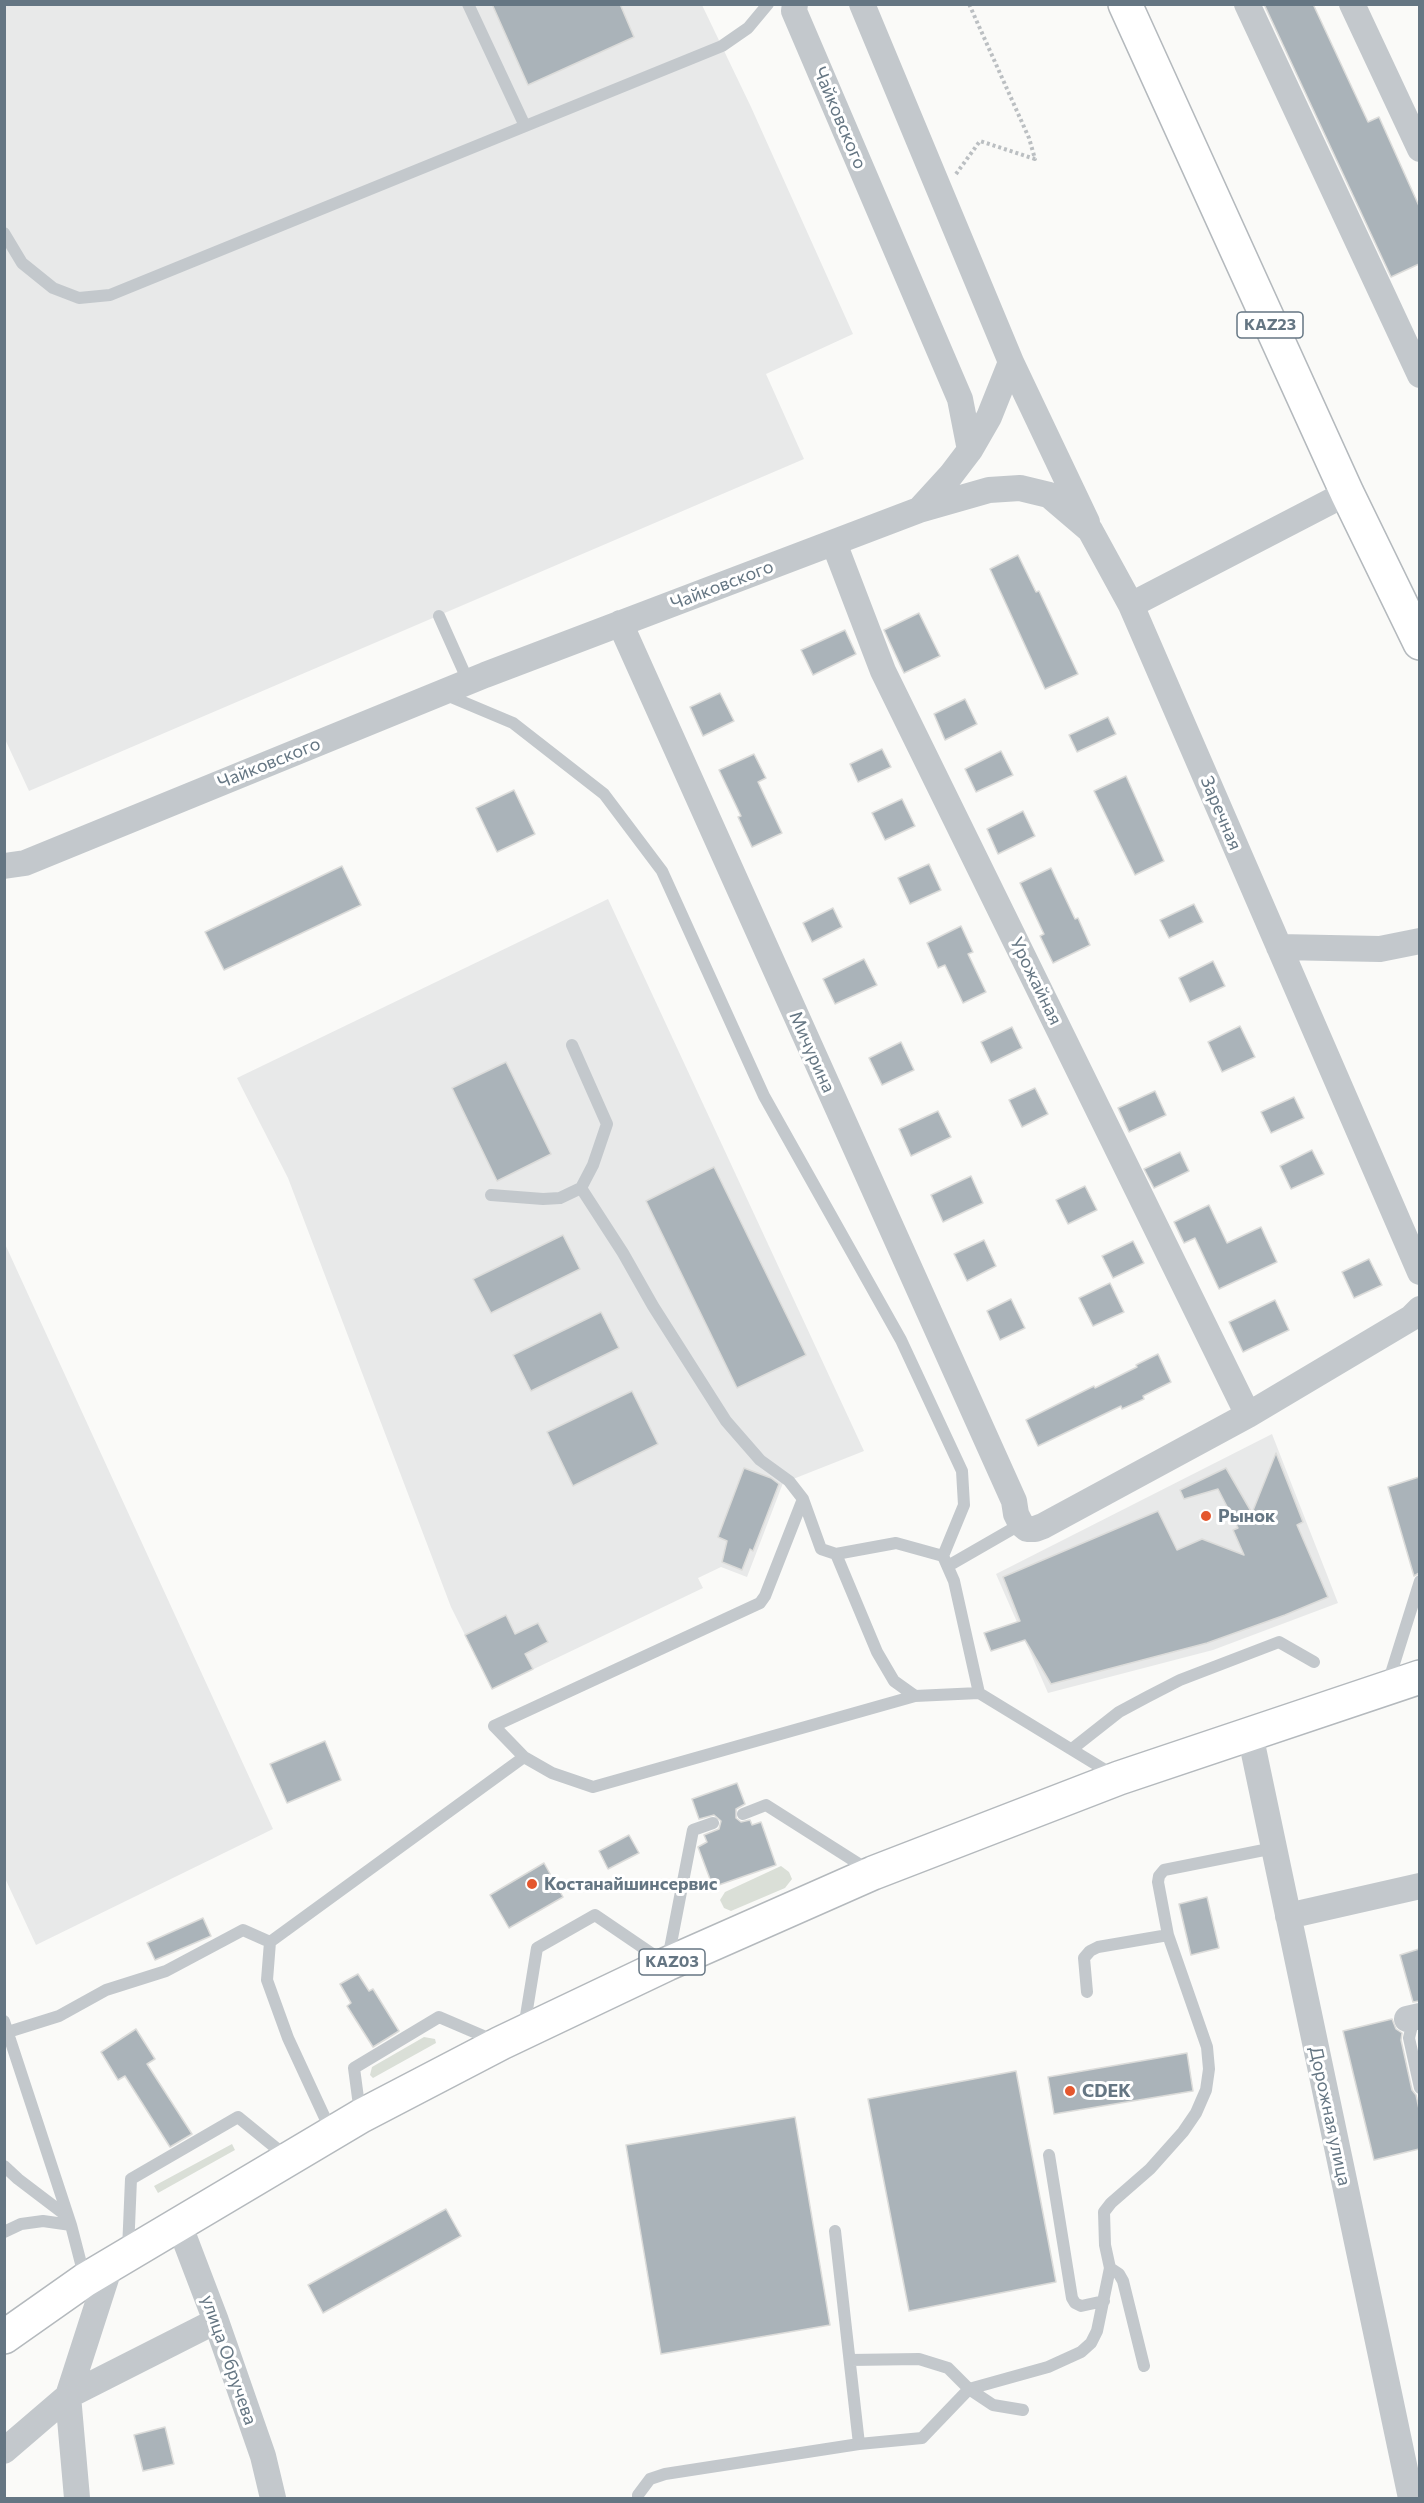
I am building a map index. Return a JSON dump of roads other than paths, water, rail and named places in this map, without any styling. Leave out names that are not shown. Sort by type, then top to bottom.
[{"type":"highway","name":"KAZ23","points":[[1125,4],[1347,493],[1419,640]]},
{"type":"highway","name":"KАZ03","points":[[4,2337],[108,2267],[332,2132],[512,2038],[668,1964],[873,1873],[1119,1778],[1419,1677]]},
{"type":"street","name":"Чайковского","points":[[4,866],[25,863],[468,681],[919,510],[970,450],[960,399],[794,11],[795,4]]},
{"type":"street","points":[[862,4],[1011,362],[1090,530]]},
{"type":"street","points":[[1247,4],[1419,375]]},
{"type":"street","points":[[1352,4],[1419,149]]},
{"type":"street","points":[[970,450],[989,417],[1011,362]]},
{"type":"street","name":"Заречная","points":[[919,510],[988,490],[1020,488],[1049,495],[1090,530],[1131,605],[1419,1272]]},
{"type":"street","points":[[1131,605],[1347,493]]},
{"type":"street","name":"Урожайная","points":[[834,543],[883,671],[1248,1415]]},
{"type":"street","name":"Мичурина","points":[[621,623],[1014,1500],[1016,1514],[1021,1524]]},
{"type":"street","points":[[1279,947],[1380,949],[1419,941]]},
{"type":"street","points":[[1021,1524],[1027,1529],[1043,1526],[1248,1415],[1411,1318],[1419,1309]]},
{"type":"street","name":"Дорожная улица","points":[[1250,1734],[1411,2499]]},
{"type":"street","points":[[1288,1916],[1419,1886]]},
{"type":"street","name":"улица Обручева","points":[[179,2224],[263,2456],[273,2499]]},
{"type":"street","points":[[77,2499],[68,2396],[108,2267]]},
{"type":"street","points":[[4,2451],[68,2396],[216,2321]]},
{"type":"lane","points":[[468,4],[525,126]]},
{"type":"lane","points":[[4,233],[22,263],[53,288],[79,298],[110,296],[722,46],[748,28],[768,4]]},
{"type":"lane","points":[[439,616],[468,681]]},
{"type":"lane","points":[[440,693],[513,723],[604,794],[662,871],[764,1096],[901,1340],[962,1470],[964,1505],[946,1561],[954,1581],[979,1693]]},
{"type":"lane","points":[[491,1196],[560,1198],[581,1188],[593,1165],[607,1124],[572,1045]]},
{"type":"lane","points":[[581,1188],[726,1421],[760,1460],[789,1480],[803,1499],[821,1549],[836,1554],[896,1543],[946,1561],[1021,1524]]},
{"type":"lane","points":[[803,1499],[765,1596],[759,1603],[494,1726],[524,1757],[552,1773],[593,1787],[915,1696],[979,1693],[1119,1778]]},
{"type":"lane","points":[[836,1554],[877,1652],[894,1681],[915,1696]]},
{"type":"lane","points":[[1387,1687],[1419,1581]]},
{"type":"lane","points":[[1072,1749],[1119,1712],[1147,1697],[1180,1680],[1279,1642],[1314,1662]]},
{"type":"lane","points":[[332,2132],[288,2038],[267,1980],[270,1942],[524,1757]]},
{"type":"lane","points":[[742,1814],[766,1805],[873,1873]]},
{"type":"lane","points":[[361,2116],[354,2068],[439,2017],[512,2038],[537,1948],[595,1915],[668,1964],[693,1830],[713,1823]]},
{"type":"lane","points":[[638,2499],[638,2495],[650,2479],[665,2474],[859,2444],[922,2438],[969,2389],[1048,2367],[1081,2352],[1091,2343],[1097,2331],[1110,2268],[1105,2245],[1104,2212],[1150,2169],[1183,2132],[1196,2113],[1206,2090],[1209,2069],[1207,2047],[1168,1935],[1158,1882],[1159,1876],[1164,1870],[1274,1848]]},
{"type":"lane","points":[[69,2221],[6,2026],[60,2016],[105,1990],[166,1971],[243,1930],[270,1942]]},
{"type":"lane","points":[[1087,1992],[1084,1958],[1090,1951],[1098,1947],[1168,1935]]},
{"type":"lane","points":[[1413,2017],[1409,2038],[1419,2088]]},
{"type":"lane","points":[[108,2267],[131,2179],[238,2116],[288,2158]]},
{"type":"lane","points":[[1049,2155],[1072,2298],[1081,2306],[1104,2301]]},
{"type":"lane","points":[[4,2166],[69,2221],[108,2267]]},
{"type":"lane","points":[[4,2175],[18,2180]]},
{"type":"lane","points":[[4,2232],[21,2224],[69,2221]]},
{"type":"lane","points":[[835,2231],[859,2444]]},
{"type":"lane","points":[[1110,2268],[1119,2274],[1123,2281],[1144,2366]]},
{"type":"lane","points":[[850,2360],[919,2359],[948,2368],[969,2389],[993,2405],[1023,2410]]},
{"type":"place","name":"Рынок","points":[[1206,1516]]},
{"type":"place","name":"Костанайшинсервис","points":[[532,1884]]},
{"type":"place","name":"CDEK","points":[[1070,2091]]}]
